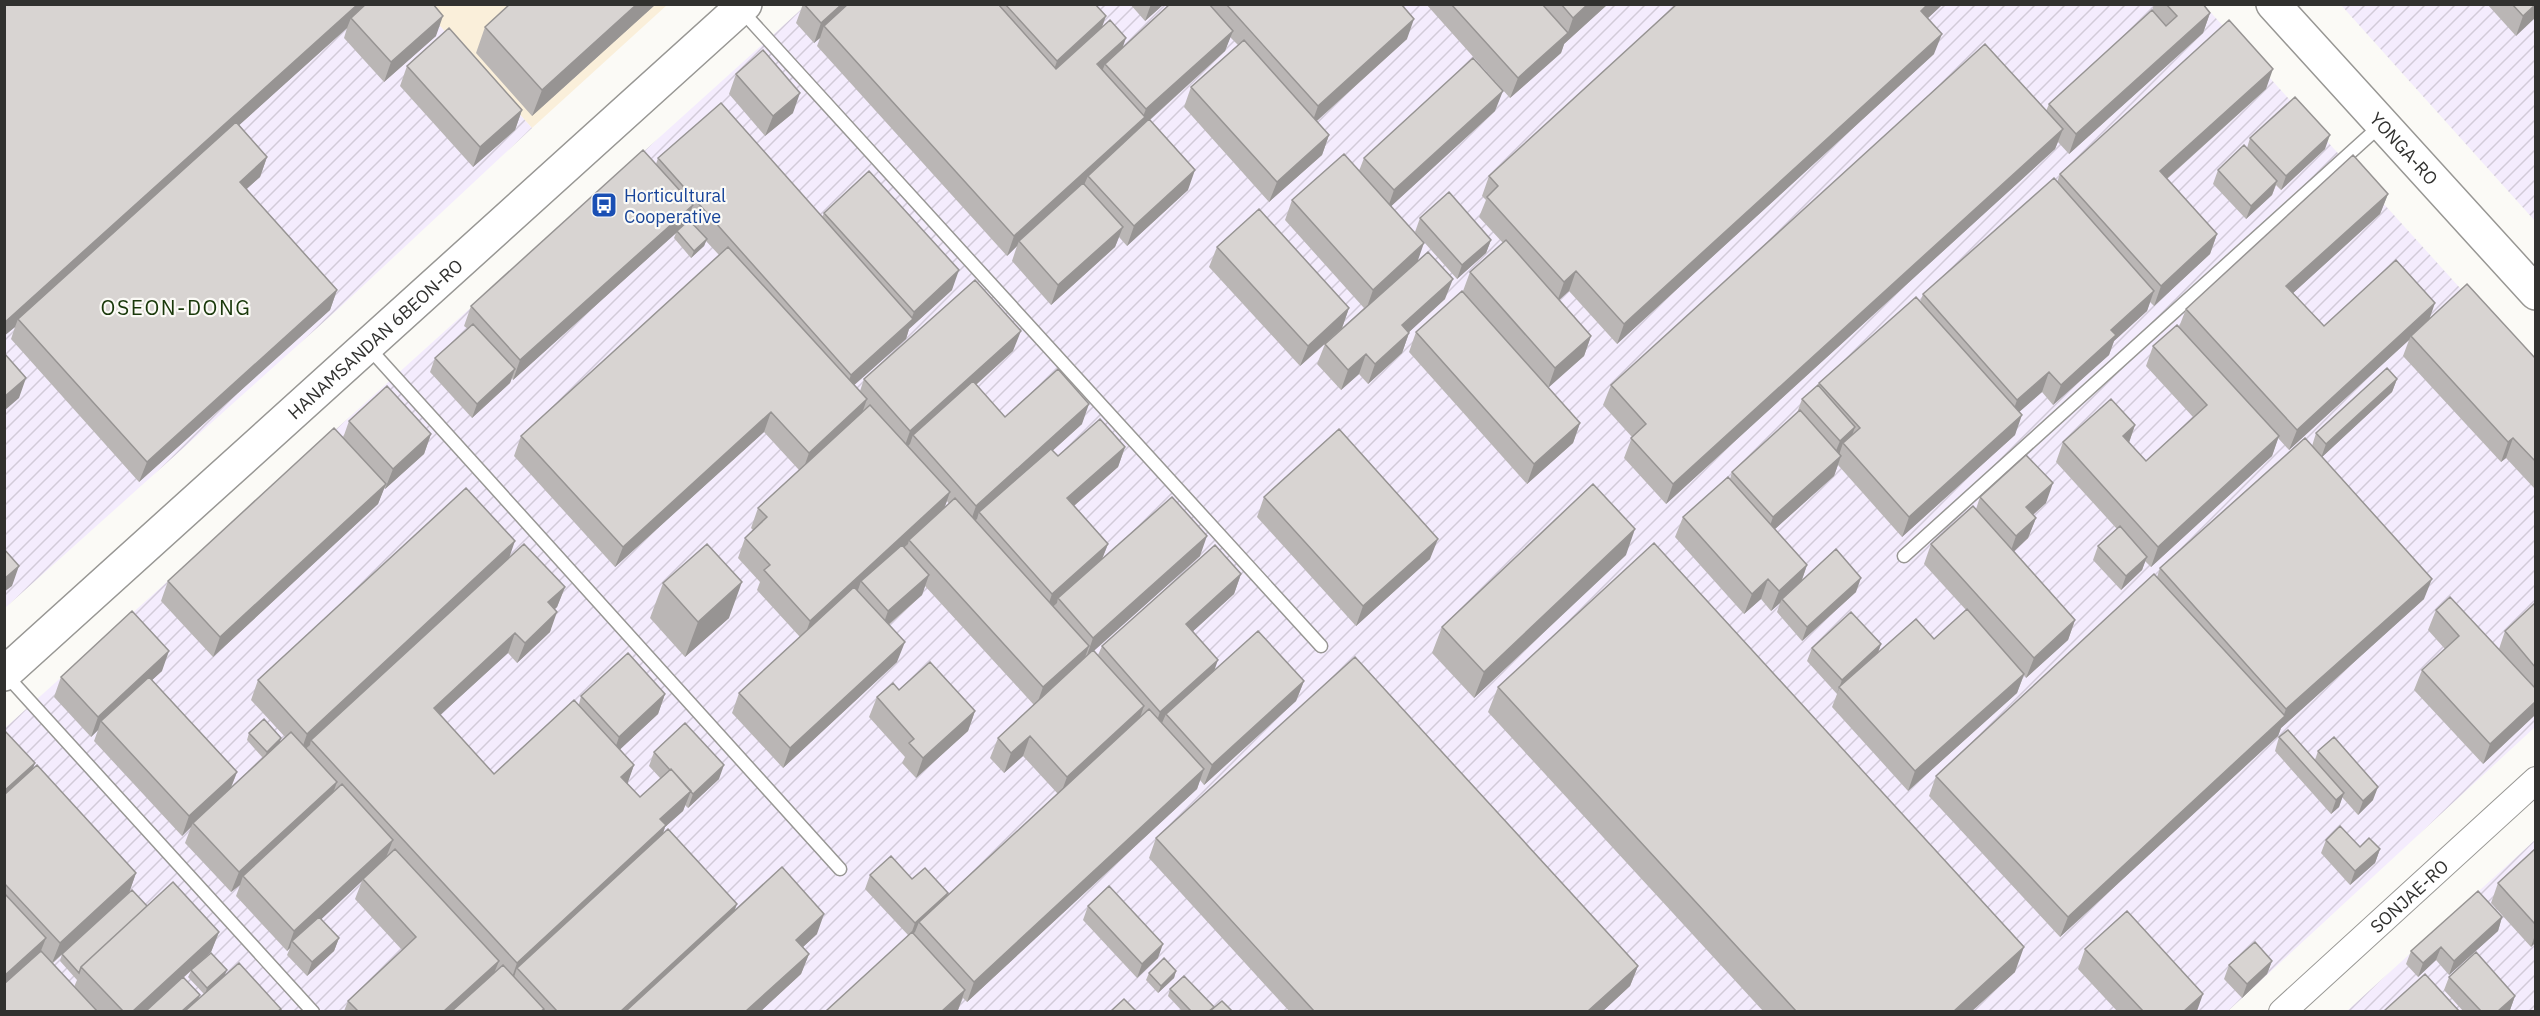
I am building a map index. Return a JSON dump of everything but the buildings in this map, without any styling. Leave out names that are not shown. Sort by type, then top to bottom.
[{"type":"street","name":"YONGA-RO","points":[[2273,4],[2535,293]]},
{"type":"street","name":"HANAMSANDAN 6BEON-RO","points":[[5,674],[743,7]]},
{"type":"street","name":"SONJAE-RO","points":[[2282,1011],[2535,780]]},
{"type":"lane","points":[[743,7],[1321,646]]},
{"type":"lane","points":[[1904,556],[2382,124]]},
{"type":"lane","points":[[368,346],[840,869]]},
{"type":"lane","points":[[5,674],[313,1011]]},
{"type":"shaded area","points":[[5,5],[421,5],[532,128],[336,311],[5,608]]},
{"type":"shaded area","points":[[421,5],[667,5],[532,128]]},
{"type":"shaded area","points":[[806,5],[2204,5],[2535,371],[2535,727],[2228,1011],[5,1011],[4,729]]},
{"type":"shaded area","points":[[2341,5],[2535,5],[2535,221]]},
{"type":"shaded area","points":[[2535,840],[2535,1011],[2347,1011]]},
{"type":"place","name":"Horticultural Cooperative","points":[[604,205]]},
{"type":"district","name":"OSEON-DONG","points":[[176,307]]}]
